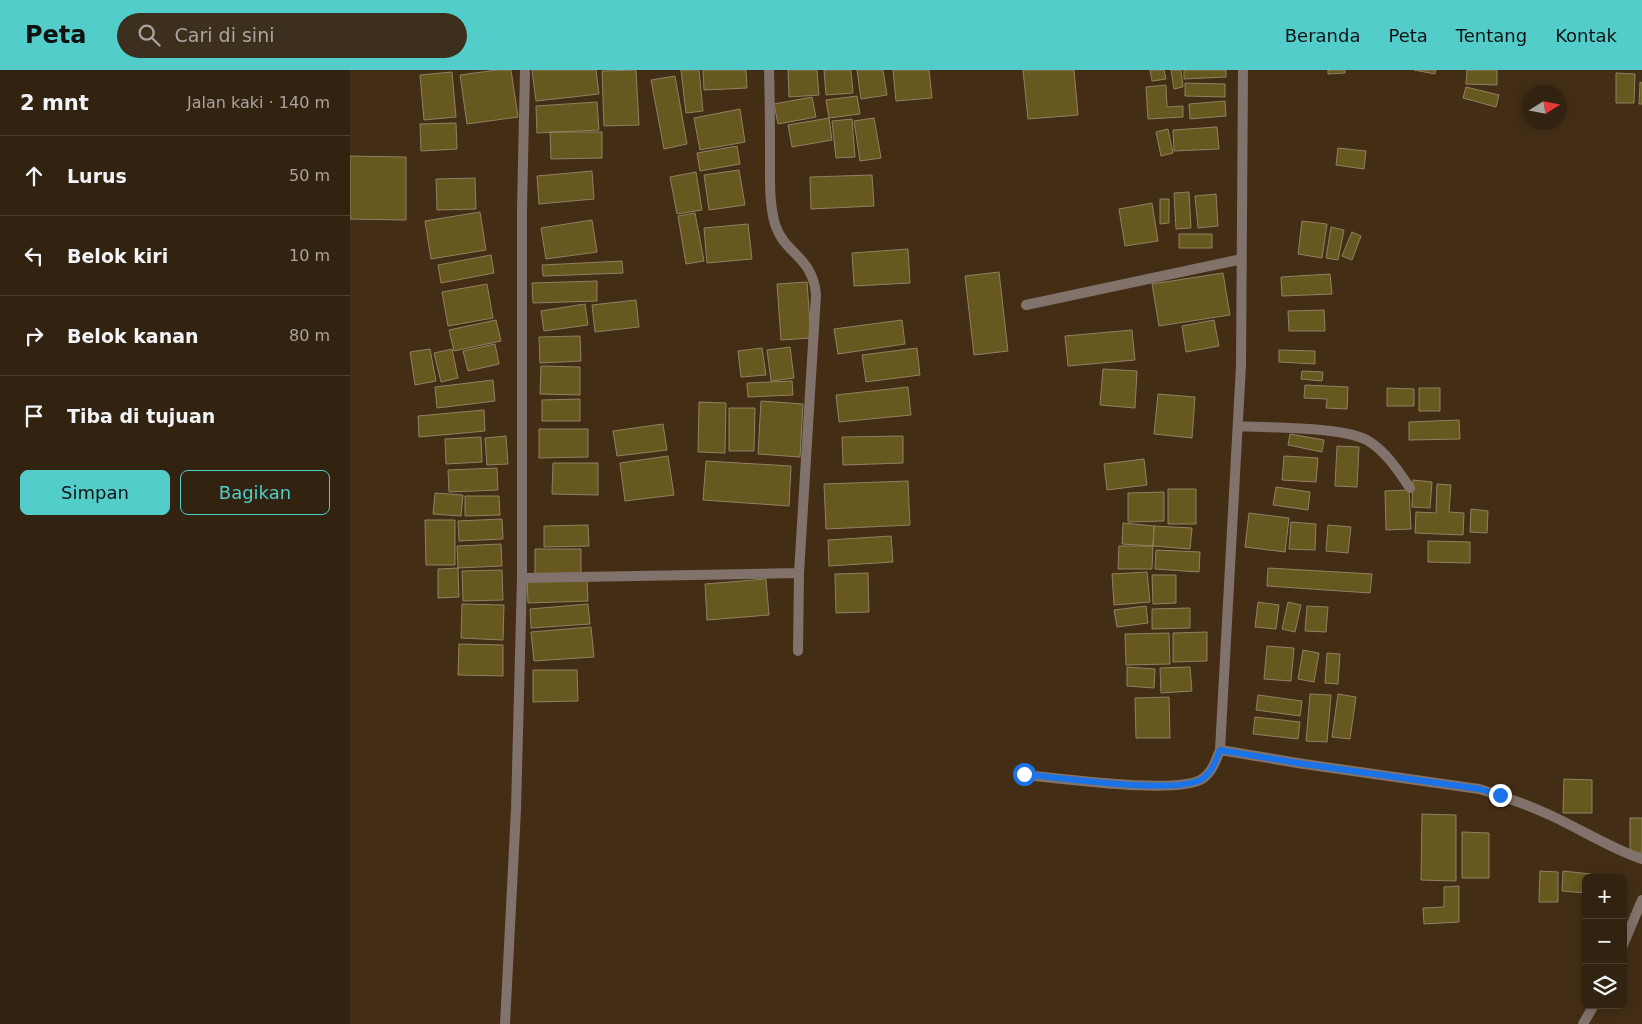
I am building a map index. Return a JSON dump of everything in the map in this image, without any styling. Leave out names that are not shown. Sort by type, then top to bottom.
[{"type":"street","points":[[505,1024],[516,809],[522,578],[522,209],[525,70]]},
{"type":"street","points":[[770,70],[770,192],[773,216],[782,240],[808,267],[816,296],[799,573],[798,650]]},
{"type":"street","points":[[1024,774],[1118,784],[1187,785],[1204,778],[1210,772],[1220,750],[1241,365],[1243,70]]},
{"type":"street","points":[[1026,305],[1242,259]]},
{"type":"street","points":[[1238,426],[1342,432],[1365,438],[1382,452],[1410,488]]},
{"type":"street","points":[[522,578],[799,573]]},
{"type":"street","points":[[1220,750],[1296,763],[1480,789],[1500,795],[1551,816],[1626,854],[1642,859]]},
{"type":"street","points":[[1627,936],[1642,900]]},
{"type":"street","points":[[1584,1024],[1592,1009]]},
{"type":"building","points":[[511,70],[518,117],[467,124],[460,75]]},
{"type":"building","points":[[532,70],[596,70],[599,94],[536,101]]},
{"type":"building","points":[[636,70],[639,125],[604,126],[602,71]]},
{"type":"building","points":[[681,70],[699,70],[703,111],[686,113]]},
{"type":"building","points":[[703,70],[746,70],[747,88],[704,90]]},
{"type":"building","points":[[788,70],[817,70],[819,95],[789,97]]},
{"type":"building","points":[[824,70],[851,70],[853,93],[826,95]]},
{"type":"building","points":[[857,70],[883,70],[887,95],[861,99]]},
{"type":"building","points":[[893,70],[929,70],[932,98],[896,101]]},
{"type":"building","points":[[1023,70],[1074,70],[1078,115],[1028,119]]},
{"type":"building","points":[[1150,70],[1164,70],[1166,79],[1152,81]]},
{"type":"building","points":[[1171,70],[1181,70],[1183,87],[1174,89]]},
{"type":"building","points":[[1184,70],[1226,70],[1226,77],[1184,79]]},
{"type":"building","points":[[1328,70],[1345,70],[1345,73],[1328,74]]},
{"type":"building","points":[[1414,70],[1436,70],[1435,74]]},
{"type":"building","points":[[1467,70],[1497,70],[1497,85],[1466,84]]},
{"type":"building","points":[[452,72],[456,117],[424,120],[420,75]]},
{"type":"building","points":[[1616,73],[1635,74],[1634,103],[1616,103]]},
{"type":"building","points":[[675,76],[687,144],[664,149],[651,80]]},
{"type":"building","points":[[1640,82],[1642,83],[1642,104],[1639,104]]},
{"type":"building","points":[[1185,83],[1225,84],[1225,97],[1185,96]]},
{"type":"building","points":[[1166,85],[1167,107],[1183,106],[1183,117],[1148,119],[1146,87]]},
{"type":"building","points":[[1466,87],[1499,95],[1496,107],[1463,98]]},
{"type":"building","points":[[857,96],[860,114],[829,118],[826,100]]},
{"type":"building","points":[[812,97],[816,117],[778,124],[774,104]]},
{"type":"building","points":[[1225,101],[1226,116],[1190,119],[1189,104]]},
{"type":"building","points":[[597,102],[599,130],[537,133],[536,106]]},
{"type":"building","points":[[740,109],[745,142],[700,150],[694,118]]},
{"type":"building","points":[[829,118],[832,140],[792,147],[788,125]]},
{"type":"building","points":[[874,118],[881,158],[860,161],[854,121]]},
{"type":"building","points":[[852,119],[855,157],[836,158],[832,121]]},
{"type":"building","points":[[456,123],[457,149],[421,151],[420,124]]},
{"type":"building","points":[[1217,127],[1219,149],[1174,151],[1173,130]]},
{"type":"building","points":[[1168,129],[1173,153],[1161,156],[1156,132]]},
{"type":"building","points":[[550,132],[602,132],[602,158],[551,159]]},
{"type":"building","points":[[737,146],[740,164],[700,171],[697,153]]},
{"type":"building","points":[[1338,148],[1366,151],[1364,169],[1336,165]]},
{"type":"building","points":[[350,156],[406,157],[406,220],[350,219]]},
{"type":"building","points":[[739,170],[745,205],[709,210],[704,175]]},
{"type":"building","points":[[592,171],[594,199],[539,204],[537,176]]},
{"type":"building","points":[[696,172],[702,210],[677,214],[670,177]]},
{"type":"building","points":[[872,175],[874,206],[811,209],[810,177]]},
{"type":"building","points":[[475,178],[476,209],[437,210],[436,179]]},
{"type":"building","points":[[1189,192],[1191,228],[1176,229],[1174,193]]},
{"type":"building","points":[[1216,194],[1218,226],[1198,228],[1195,196]]},
{"type":"building","points":[[1160,199],[1169,199],[1169,223],[1160,224]]},
{"type":"building","points":[[1152,203],[1158,241],[1125,246],[1119,209]]},
{"type":"building","points":[[480,212],[486,250],[431,259],[425,221]]},
{"type":"building","points":[[695,213],[704,261],[686,264],[678,216]]},
{"type":"building","points":[[592,220],[597,252],[546,259],[541,228]]},
{"type":"building","points":[[1302,221],[1327,224],[1322,258],[1298,254]]},
{"type":"building","points":[[748,224],[752,259],[707,263],[704,228]]},
{"type":"building","points":[[1331,227],[1344,230],[1338,260],[1326,258]]},
{"type":"building","points":[[1352,232],[1361,236],[1352,260],[1342,256]]},
{"type":"building","points":[[1179,234],[1212,234],[1212,248],[1179,248]]},
{"type":"building","points":[[908,249],[910,283],[854,286],[852,253]]},
{"type":"building","points":[[491,255],[494,273],[441,283],[438,265]]},
{"type":"building","points":[[622,261],[623,273],[543,276],[542,265]]},
{"type":"building","points":[[999,272],[1008,351],[974,355],[965,276]]},
{"type":"building","points":[[1223,273],[1230,315],[1159,326],[1152,284]]},
{"type":"building","points":[[1330,274],[1332,294],[1282,296],[1281,277]]},
{"type":"building","points":[[597,281],[597,301],[533,303],[532,283]]},
{"type":"building","points":[[807,282],[811,338],[781,340],[777,284]]},
{"type":"building","points":[[487,284],[493,318],[448,326],[442,292]]},
{"type":"building","points":[[636,300],[639,327],[595,332],[592,305]]},
{"type":"building","points":[[585,304],[588,325],[544,331],[541,311]]},
{"type":"building","points":[[1324,310],[1325,331],[1289,331],[1288,311]]},
{"type":"building","points":[[496,320],[501,341],[454,351],[449,330]]},
{"type":"building","points":[[902,320],[905,344],[838,354],[834,329]]},
{"type":"building","points":[[1214,320],[1219,346],[1186,352],[1182,326]]},
{"type":"building","points":[[1132,330],[1135,360],[1068,366],[1065,336]]},
{"type":"building","points":[[580,336],[581,361],[540,363],[539,337]]},
{"type":"building","points":[[495,344],[499,364],[468,371],[463,351]]},
{"type":"building","points":[[790,347],[794,378],[771,381],[767,350]]},
{"type":"building","points":[[762,348],[766,375],[741,377],[738,351]]},
{"type":"building","points":[[917,348],[920,375],[866,382],[862,355]]},
{"type":"building","points":[[430,349],[436,381],[415,385],[410,352]]},
{"type":"building","points":[[452,349],[458,378],[441,382],[434,353]]},
{"type":"building","points":[[1279,350],[1315,351],[1315,364],[1279,362]]},
{"type":"building","points":[[541,366],[580,367],[580,395],[540,394]]},
{"type":"building","points":[[1103,369],[1137,371],[1135,408],[1100,405]]},
{"type":"building","points":[[1302,371],[1323,372],[1322,381],[1301,379]]},
{"type":"building","points":[[493,380],[495,401],[437,408],[435,387]]},
{"type":"building","points":[[792,381],[793,395],[748,397],[747,383]]},
{"type":"building","points":[[1305,385],[1348,387],[1347,409],[1326,408],[1327,399],[1304,398]]},
{"type":"building","points":[[908,387],[911,415],[839,422],[836,395]]},
{"type":"building","points":[[1387,388],[1414,389],[1414,406],[1387,406]]},
{"type":"building","points":[[1419,388],[1440,388],[1440,411],[1419,411]]},
{"type":"building","points":[[1158,394],[1195,397],[1192,438],[1154,434]]},
{"type":"building","points":[[580,399],[580,421],[542,421],[542,400]]},
{"type":"building","points":[[761,401],[803,404],[800,457],[758,454]]},
{"type":"building","points":[[699,402],[726,403],[725,453],[698,452]]},
{"type":"building","points":[[729,408],[755,408],[754,451],[729,451]]},
{"type":"building","points":[[484,410],[485,431],[419,437],[418,416]]},
{"type":"building","points":[[1459,420],[1460,439],[1409,440],[1409,422]]},
{"type":"building","points":[[663,424],[667,450],[617,456],[613,431]]},
{"type":"building","points":[[539,429],[588,429],[588,457],[539,458]]},
{"type":"building","points":[[1290,434],[1324,440],[1322,452],[1288,445]]},
{"type":"building","points":[[506,436],[508,464],[487,465],[485,438]]},
{"type":"building","points":[[903,436],[903,463],[843,465],[842,437]]},
{"type":"building","points":[[481,437],[482,462],[446,464],[445,439]]},
{"type":"building","points":[[1337,446],[1359,447],[1357,487],[1335,486]]},
{"type":"building","points":[[668,456],[674,495],[625,501],[620,463]]},
{"type":"building","points":[[1284,456],[1318,458],[1316,482],[1282,480]]},
{"type":"building","points":[[1144,459],[1147,485],[1107,490],[1104,464]]},
{"type":"building","points":[[706,461],[791,466],[789,506],[703,500]]},
{"type":"building","points":[[553,463],[598,463],[598,495],[552,494]]},
{"type":"building","points":[[497,468],[498,490],[449,492],[448,470]]},
{"type":"building","points":[[1413,480],[1432,482],[1430,508],[1412,507]]},
{"type":"building","points":[[908,481],[910,525],[826,529],[824,484]]},
{"type":"building","points":[[1437,484],[1451,485],[1449,512],[1464,513],[1463,535],[1415,533],[1416,512],[1436,513]]},
{"type":"building","points":[[1276,487],[1310,492],[1308,510],[1273,505]]},
{"type":"building","points":[[1168,489],[1196,489],[1196,524],[1168,524]]},
{"type":"building","points":[[1409,490],[1411,529],[1386,530],[1385,491]]},
{"type":"building","points":[[1164,492],[1164,521],[1128,522],[1128,493]]},
{"type":"building","points":[[435,493],[463,495],[461,516],[433,514]]},
{"type":"building","points":[[465,496],[499,496],[500,515],[465,516]]},
{"type":"building","points":[[1471,509],[1488,511],[1487,533],[1470,532]]},
{"type":"building","points":[[1249,513],[1289,518],[1285,552],[1245,547]]},
{"type":"building","points":[[502,519],[503,539],[459,541],[458,521]]},
{"type":"building","points":[[425,520],[455,520],[455,565],[426,565]]},
{"type":"building","points":[[1291,522],[1316,524],[1315,550],[1289,549]]},
{"type":"building","points":[[1123,523],[1154,526],[1153,546],[1122,544]]},
{"type":"building","points":[[588,525],[589,546],[544,547],[544,526]]},
{"type":"building","points":[[1328,525],[1351,527],[1348,553],[1326,551]]},
{"type":"building","points":[[1154,526],[1192,528],[1190,549],[1153,546]]},
{"type":"building","points":[[891,536],[893,562],[829,566],[828,540]]},
{"type":"building","points":[[1428,541],[1470,542],[1470,563],[1428,562]]},
{"type":"building","points":[[501,544],[502,566],[458,568],[457,546]]},
{"type":"building","points":[[1119,546],[1153,546],[1152,569],[1118,569]]},
{"type":"building","points":[[535,549],[581,549],[581,577],[535,577]]},
{"type":"building","points":[[1156,550],[1200,552],[1199,572],[1155,569]]},
{"type":"building","points":[[458,568],[459,597],[438,598],[438,569]]},
{"type":"building","points":[[1268,568],[1372,574],[1370,593],[1267,586]]},
{"type":"building","points":[[502,570],[503,600],[463,601],[462,571]]},
{"type":"building","points":[[1147,572],[1150,602],[1114,605],[1112,574]]},
{"type":"building","points":[[868,573],[869,612],[836,613],[835,574]]},
{"type":"building","points":[[1152,575],[1176,575],[1176,603],[1153,604]]},
{"type":"building","points":[[587,578],[588,601],[528,603],[527,580]]},
{"type":"building","points":[[766,579],[769,615],[707,620],[705,584]]},
{"type":"building","points":[[1258,602],[1279,605],[1276,629],[1255,627]]},
{"type":"building","points":[[1288,602],[1301,605],[1295,632],[1282,629]]},
{"type":"building","points":[[462,604],[504,605],[503,640],[461,638]]},
{"type":"building","points":[[588,604],[590,624],[531,628],[530,609]]},
{"type":"building","points":[[1146,606],[1148,623],[1117,627],[1114,610]]},
{"type":"building","points":[[1307,606],[1328,607],[1326,632],[1305,631]]},
{"type":"building","points":[[1190,608],[1190,628],[1152,629],[1152,609]]},
{"type":"building","points":[[591,627],[594,657],[534,661],[531,632]]},
{"type":"building","points":[[1207,632],[1207,661],[1173,662],[1173,633]]},
{"type":"building","points":[[1169,633],[1170,664],[1126,665],[1125,634]]},
{"type":"building","points":[[459,644],[503,645],[503,676],[458,675]]},
{"type":"building","points":[[1267,646],[1294,648],[1291,681],[1264,679]]},
{"type":"building","points":[[1303,650],[1319,653],[1314,682],[1298,679]]},
{"type":"building","points":[[1327,653],[1340,654],[1338,684],[1325,683]]},
{"type":"building","points":[[1127,667],[1155,669],[1154,688],[1127,686]]},
{"type":"building","points":[[1190,667],[1192,691],[1161,693],[1160,668]]},
{"type":"building","points":[[533,670],[577,670],[578,701],[533,702]]},
{"type":"building","points":[[1310,694],[1331,695],[1327,742],[1306,741]]},
{"type":"building","points":[[1338,694],[1356,697],[1350,739],[1332,737]]},
{"type":"building","points":[[1258,695],[1302,701],[1300,716],[1256,710]]},
{"type":"building","points":[[1169,697],[1170,738],[1136,738],[1135,698]]},
{"type":"building","points":[[1255,717],[1300,722],[1298,739],[1253,734]]},
{"type":"building","points":[[1564,779],[1592,780],[1592,813],[1563,813]]},
{"type":"building","points":[[1422,814],[1456,815],[1456,881],[1421,880]]},
{"type":"building","points":[[1630,818],[1642,818],[1642,853],[1630,853]]},
{"type":"building","points":[[1462,832],[1489,833],[1489,878],[1462,878]]},
{"type":"building","points":[[1540,871],[1558,872],[1558,902],[1539,902]]},
{"type":"building","points":[[1563,871],[1591,874],[1582,874],[1582,893],[1562,891]]},
{"type":"building","points":[[1459,886],[1459,922],[1424,924],[1423,908],[1444,907],[1444,887]]},
{"type":"route","points":[[1024,774],[1118,784],[1187,785],[1204,778],[1210,772],[1220,750],[1480,789],[1500,795]]}]
